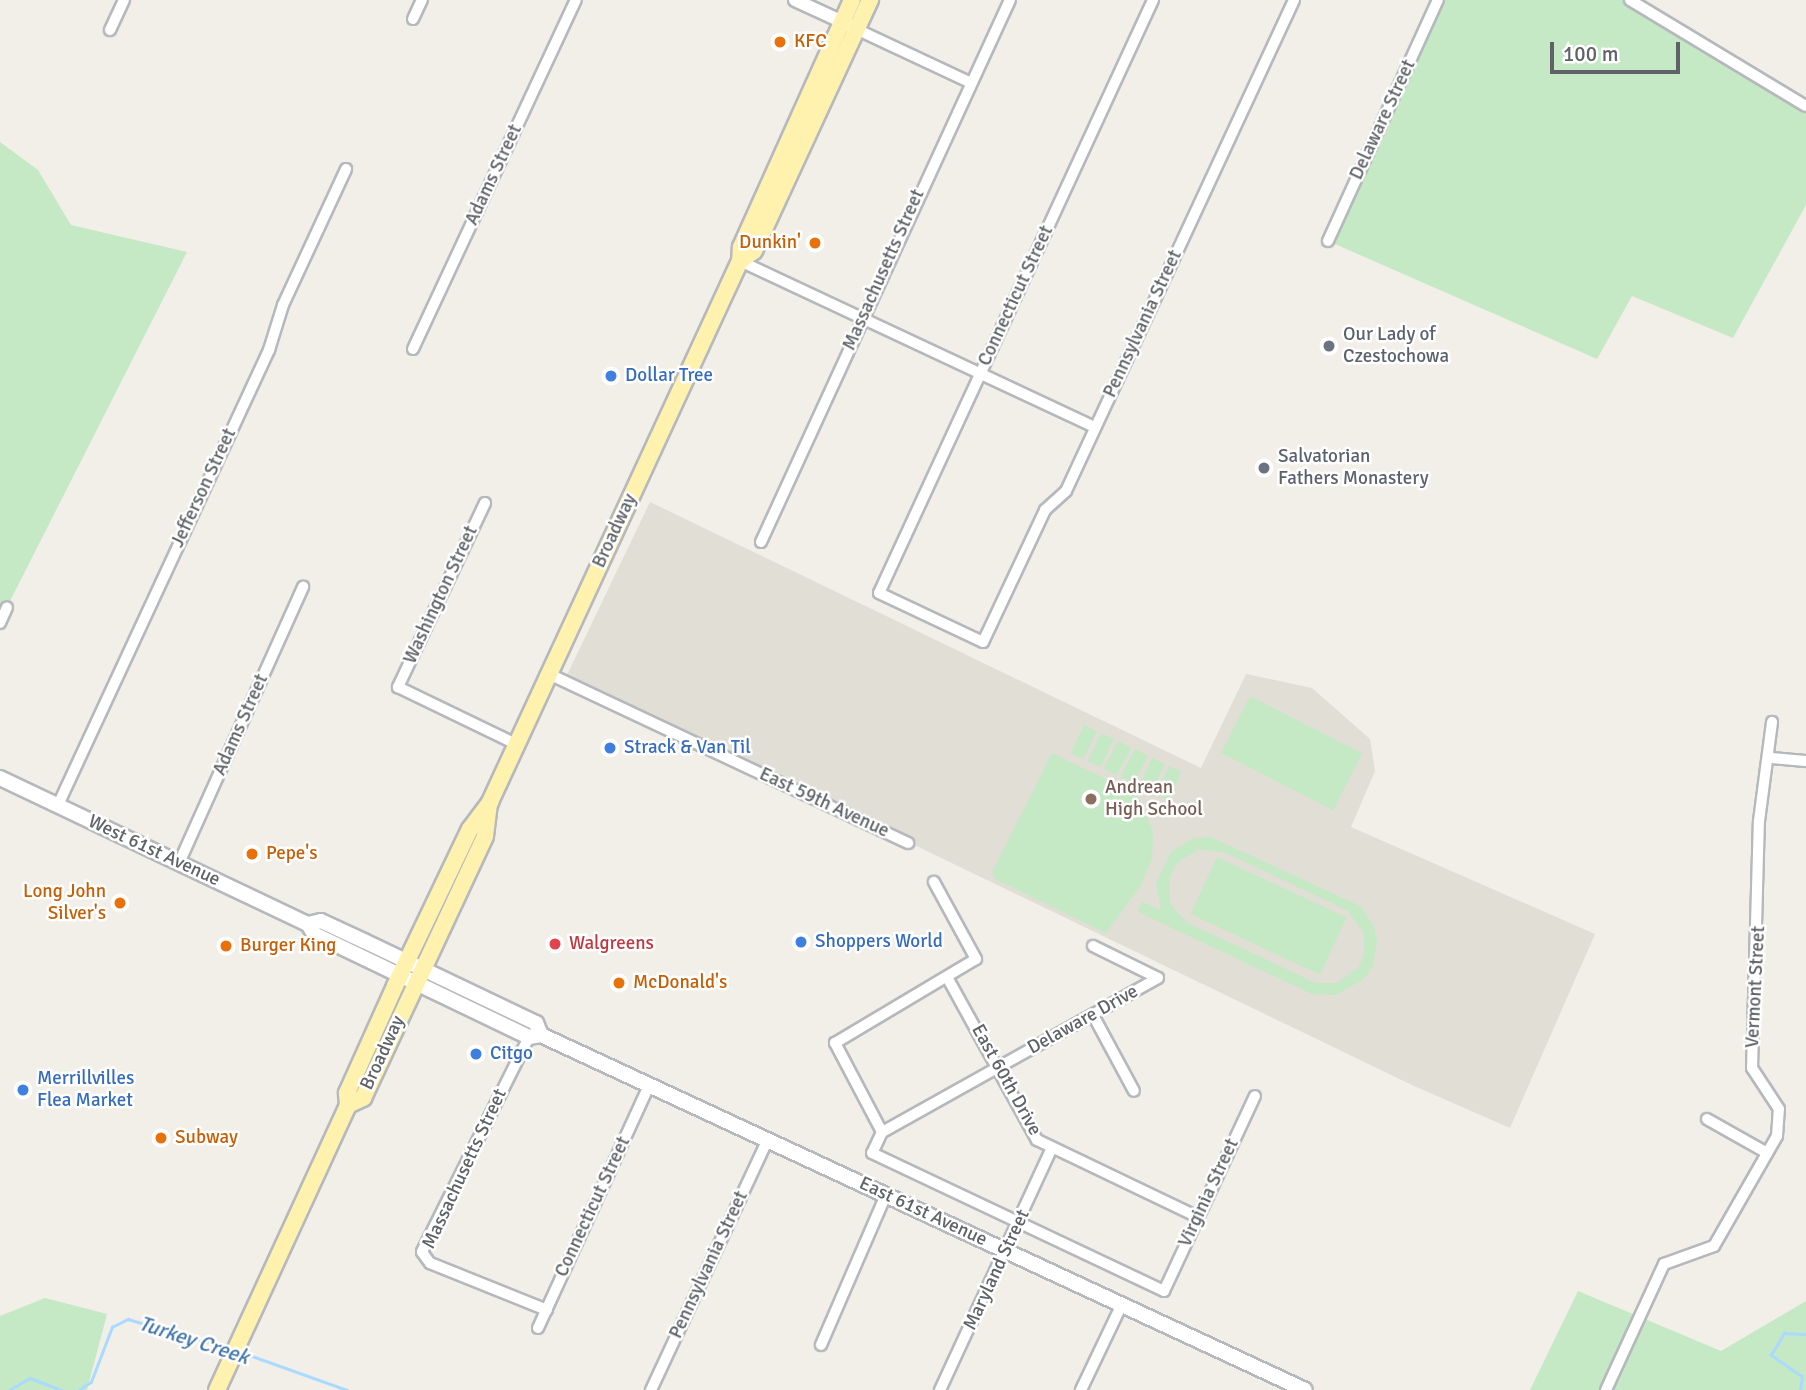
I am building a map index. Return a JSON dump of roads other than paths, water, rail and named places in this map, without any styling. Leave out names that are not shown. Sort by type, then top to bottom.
[{"type":"main road","name":"Broadway","points":[[220,1383],[348,1105],[363,1098],[470,829],[490,802],[740,261],[754,251],[849,25],[852,0]]},
{"type":"main road","name":"Broadway","points":[[849,25],[870,0]]},
{"type":"main road","name":"West 61st Avenue","points":[[0,778],[308,924],[314,934],[411,973]]},
{"type":"main road","name":"East 61st Avenue","points":[[411,973],[535,1036],[649,1086],[1305,1390]]},
{"type":"street","points":[[110,30],[124,0]]},
{"type":"street","points":[[413,19],[422,0]]},
{"type":"street","name":"Adams Street","points":[[414,349],[576,0]]},
{"type":"street","points":[[795,0],[969,82]]},
{"type":"street","name":"Massachusetts Street","points":[[761,542],[969,82],[1010,0]]},
{"type":"street","name":"Connecticut Street","points":[[984,642],[879,593],[1153,0]]},
{"type":"street","name":"Pennsylvania Street","points":[[984,642],[1045,510],[1066,491],[1294,0]]},
{"type":"street","name":"Delaware Street","points":[[1328,241],[1438,0]]},
{"type":"street","points":[[1630,0],[1806,106]]},
{"type":"street","name":"Jefferson Street","points":[[58,805],[269,350],[284,305],[346,169]]},
{"type":"street","points":[[740,261],[1095,428]]},
{"type":"street","name":"Washington Street","points":[[485,503],[398,687],[516,744]]},
{"type":"street","name":"Adams Street","points":[[178,863],[303,587]]},
{"type":"street","points":[[0,623],[7,607]]},
{"type":"street","name":"East 59th Avenue","points":[[549,674],[908,843]]},
{"type":"street","name":"Vermont Street","points":[[1606,1390],[1664,1264],[1714,1246],[1777,1136],[1779,1110],[1752,1068],[1759,821],[1771,758],[1772,722]]},
{"type":"street","points":[[1771,758],[1806,761]]},
{"type":"street","points":[[934,883],[976,959],[835,1042],[882,1132],[872,1153],[1019,1223]]},
{"type":"street","name":"Delaware Drive","points":[[882,1132],[1158,978],[1093,946]]},
{"type":"street","name":"East 60th Drive","points":[[947,977],[999,1065],[1037,1140],[1051,1150],[1198,1217]]},
{"type":"street","points":[[1093,1015],[1134,1091]]},
{"type":"street","name":"Massachusetts Street","points":[[535,1036],[422,1252],[430,1263],[547,1310]]},
{"type":"street","name":"Connecticut Street","points":[[538,1328],[649,1086]]},
{"type":"street","name":"Virginia Street","points":[[1019,1223],[1164,1291],[1255,1096]]},
{"type":"street","points":[[1707,1119],[1768,1153]]},
{"type":"street","name":"Pennsylvania Street","points":[[651,1390],[767,1141]]},
{"type":"street","name":"Maryland Street","points":[[940,1390],[1007,1251],[1051,1150]]},
{"type":"street","points":[[821,1345],[886,1195]]},
{"type":"street","points":[[1081,1390],[1122,1304]]},
{"type":"waterway","name":"Turkey Creek","points":[[79,1390],[91,1382],[112,1327],[128,1319],[228,1348]]},
{"type":"waterway","name":"Turkey Creek","points":[[1800,1390],[1802,1377],[1771,1355],[1784,1333],[1806,1334]]},
{"type":"waterway","name":"Turkey Creek","points":[[241,1352],[347,1390]]},
{"type":"waterway","name":"Turkey Creek","points":[[9,1390],[30,1378],[61,1390]]},
{"type":"place","name":"KFC","points":[[780,42]]},
{"type":"place","name":"Dunkin'","points":[[815,243]]},
{"type":"place","name":"Our Lady of Czestochowa","points":[[1329,346]]},
{"type":"place","name":"Dollar Tree","points":[[611,376]]},
{"type":"place","name":"Salvatorian Fathers Monastery","points":[[1264,468]]},
{"type":"place","name":"Strack & Van Til","points":[[610,748]]},
{"type":"place","name":"Andrean High School","points":[[1091,799]]},
{"type":"place","name":"Pepe's","points":[[252,854]]},
{"type":"place","name":"Long John Silver's","points":[[120,903]]},
{"type":"place","name":"Shoppers World","points":[[801,942]]},
{"type":"place","name":"Walgreens","points":[[555,944]]},
{"type":"place","name":"Burger King","points":[[226,946]]},
{"type":"place","name":"McDonald's","points":[[619,983]]},
{"type":"place","name":"Citgo","points":[[476,1054]]},
{"type":"place","name":"Merrillvilles Flea Market","points":[[23,1090]]},
{"type":"place","name":"Subway","points":[[161,1138]]}]
